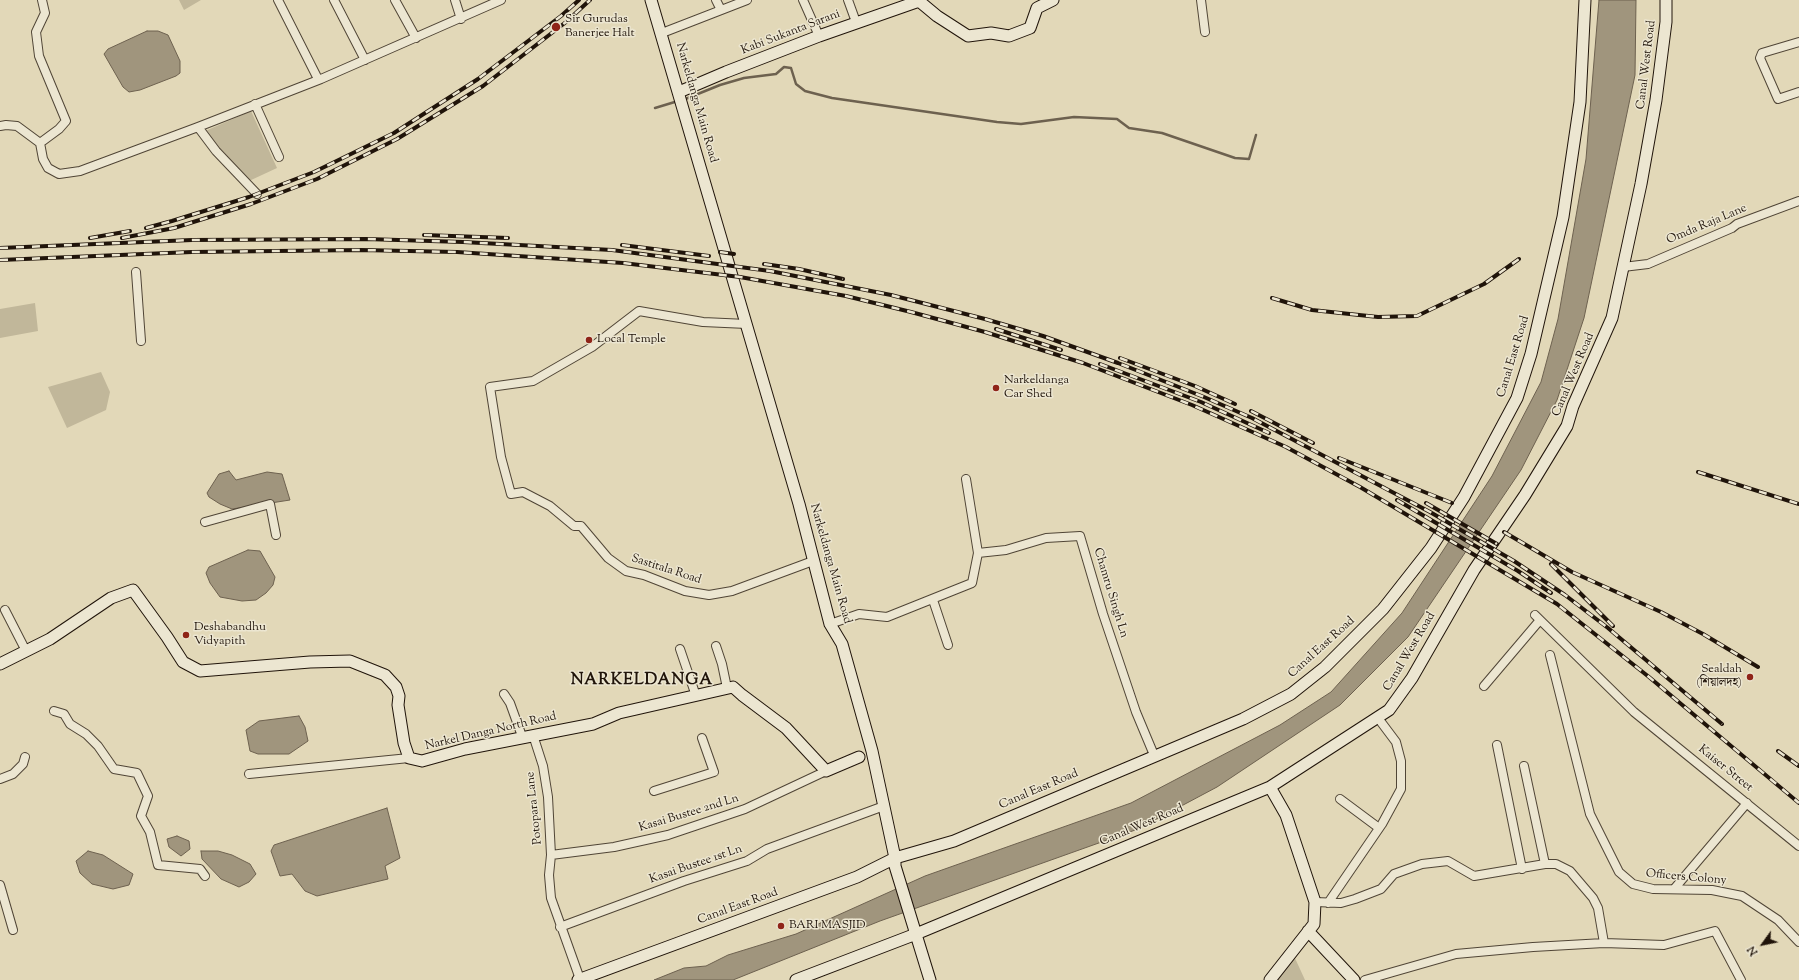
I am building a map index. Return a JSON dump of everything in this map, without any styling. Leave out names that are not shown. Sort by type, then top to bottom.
[{"type":"street","points":[[40,143],[60,129],[66,121],[39,56],[36,32],[45,14],[42,0]]},
{"type":"street","points":[[278,0],[318,80]]},
{"type":"street","points":[[334,0],[365,60]]},
{"type":"street","points":[[395,0],[416,38]]},
{"type":"street","points":[[454,0],[461,19]]},
{"type":"street","points":[[0,126],[16,126],[40,143],[43,159],[48,168],[59,174],[80,171],[198,128],[318,80],[461,19],[501,0]]},
{"type":"street","name":"Narkeldanga Main Road","points":[[651,0],[662,33],[799,504],[830,624],[842,644],[872,751],[895,862],[916,934]]},
{"type":"street","points":[[716,0],[721,10]]},
{"type":"street","points":[[662,33],[747,0]]},
{"type":"street","points":[[803,0],[819,36]]},
{"type":"street","points":[[848,0],[856,22]]},
{"type":"street","name":"Kabi Sukanta Sarani","points":[[679,92],[819,36],[919,1],[937,16],[968,36],[991,33],[1009,36],[1030,28],[1037,8],[1053,0]]},
{"type":"street","points":[[1201,0],[1206,32]]},
{"type":"street","name":"Canal East Road","points":[[579,980],[954,840],[1250,715],[1291,694],[1325,667],[1383,609],[1431,548],[1464,497],[1517,398],[1531,354],[1563,217],[1580,102],[1585,0]]},
{"type":"street","name":"Canal West Road","points":[[796,980],[916,934],[1270,787],[1389,710],[1412,678],[1474,570],[1525,495],[1567,426],[1573,406],[1612,318],[1641,184],[1656,100],[1666,22],[1666,0]]},
{"type":"street","points":[[1799,42],[1762,53],[1760,58],[1778,99],[1799,92]]},
{"type":"street","points":[[256,104],[279,157]]},
{"type":"street","points":[[198,128],[216,151],[256,194]]},
{"type":"street","name":"Omda Raja Lane","points":[[1623,267],[1648,264],[1732,228],[1737,224],[1799,201]]},
{"type":"street","points":[[136,272],[141,341]]},
{"type":"street","name":"Sastitala Road","points":[[747,324],[703,322],[639,312],[592,347],[533,381],[490,387],[501,457],[511,494],[523,492],[550,506],[574,526],[581,526],[608,558],[626,571],[644,575],[685,591],[709,595],[732,592],[813,561]]},
{"type":"street","points":[[830,624],[859,614],[887,617],[933,600],[951,590],[972,583],[978,553],[966,479]]},
{"type":"street","points":[[205,522],[270,504],[276,535]]},
{"type":"street","name":"Chamru Singh Ln","points":[[978,553],[1006,550],[1046,538],[1080,536],[1103,614],[1136,712],[1154,755]]},
{"type":"street","points":[[0,664],[50,639],[111,598],[133,590],[183,662],[200,671],[310,662],[350,661],[385,675],[396,687],[399,696],[398,705],[403,736],[409,758],[250,774]]},
{"type":"street","points":[[933,600],[948,645]]},
{"type":"street","points":[[5,610],[26,651]]},
{"type":"street","name":"Kaiser Street","points":[[1484,686],[1537,618],[1634,712],[1799,846]]},
{"type":"street","points":[[716,646],[722,664],[727,688],[733,687],[786,728],[826,772],[859,757]]},
{"type":"street","points":[[680,649],[696,696]]},
{"type":"street","name":"Officers Colony","points":[[1550,655],[1590,814],[1619,872],[1633,884],[1653,889],[1712,890],[1742,896],[1778,920],[1799,942]]},
{"type":"street","name":"Narkel Danga North Road","points":[[409,758],[422,761],[465,750],[593,724],[619,713],[727,688]]},
{"type":"street","name":"Potopara Lane","points":[[504,694],[543,766],[548,797],[551,855],[549,875],[551,898],[560,927]]},
{"type":"street","points":[[54,711],[64,714],[70,724],[86,734],[98,746],[114,769],[137,773],[148,796],[141,816],[150,832],[158,865],[200,869],[205,876]]},
{"type":"street","points":[[1328,903],[1379,828],[1401,789],[1401,761],[1396,742],[1378,718]]},
{"type":"street","points":[[654,791],[714,772],[702,738]]},
{"type":"street","points":[[1497,745],[1522,869]]},
{"type":"street","points":[[0,779],[13,774],[23,764],[25,757]]},
{"type":"street","points":[[1524,766],[1545,864]]},
{"type":"street","name":"Kasai Bustee 2nd Ln","points":[[551,855],[614,847],[668,835],[745,809],[826,772]]},
{"type":"street","points":[[1270,787],[1286,815],[1315,902],[1314,924],[1270,980]]},
{"type":"street","points":[[1340,798],[1379,828]]},
{"type":"street","points":[[1674,890],[1747,803]]},
{"type":"street","name":"Kasai Bustee 1st Ln","points":[[560,927],[684,881],[747,861],[767,850],[884,806]]},
{"type":"street","points":[[1315,902],[1341,903],[1378,891],[1391,876],[1422,864],[1448,861],[1474,876],[1545,864],[1556,864],[1570,871],[1588,891],[1598,908],[1604,943]]},
{"type":"street","points":[[0,885],[13,930]]},
{"type":"street","points":[[560,927],[579,980]]},
{"type":"street","points":[[1365,980],[1456,954],[1533,947],[1604,943],[1664,945],[1715,930],[1741,980]]},
{"type":"street","points":[[1308,931],[1354,980]]},
{"type":"street","points":[[916,934],[930,980]]},
{"type":"shaded area","points":[[179,0],[201,0],[184,10]]},
{"type":"shaded area","points":[[1599,0],[1636,0],[1635,75],[1584,318],[1557,400],[1521,470],[1408,637],[1340,705],[1217,787],[1138,829],[880,921],[733,980],[654,980],[684,968],[706,966],[728,955],[796,934],[925,876],[1131,803],[1280,725],[1331,692],[1402,613],[1492,476],[1541,382],[1558,319],[1586,159]]},
{"type":"shaded area","points":[[147,31],[158,31],[168,35],[180,61],[180,73],[140,90],[129,92],[123,87],[104,54],[108,49]]},
{"type":"shaded area","points":[[251,111],[277,168],[249,181],[203,132]]},
{"type":"shaded area","points":[[35,303],[38,331],[0,338],[0,309]]},
{"type":"shaded area","points":[[101,372],[110,392],[106,410],[67,428],[48,387]]},
{"type":"shaded area","points":[[229,471],[236,480],[267,472],[282,474],[290,500],[232,509],[220,504],[209,497],[207,493],[219,474]]},
{"type":"shaded area","points":[[248,550],[260,551],[275,577],[273,585],[266,593],[256,600],[242,601],[220,597],[210,583],[206,573],[209,567]]},
{"type":"shaded area","points":[[299,716],[305,727],[308,741],[289,754],[258,754],[250,751],[246,730],[259,721]]},
{"type":"shaded area","points":[[387,808],[400,858],[385,866],[388,879],[317,896],[305,891],[292,874],[280,876],[271,851],[274,845]]},
{"type":"shaded area","points":[[177,836],[189,841],[190,849],[181,856],[169,847],[167,839]]},
{"type":"shaded area","points":[[88,851],[103,855],[133,874],[129,885],[113,889],[92,884],[80,873],[76,861]]},
{"type":"shaded area","points":[[201,851],[218,851],[232,855],[250,864],[256,874],[249,882],[239,887],[221,879],[202,859]]},
{"type":"shaded area","points":[[1294,956],[1305,980],[1276,980]]},
{"type":"waterway","points":[[683,100],[720,85],[744,78],[776,74],[784,67],[791,68],[796,84],[805,91],[832,98],[997,122],[1021,124],[1074,117],[1117,119],[1129,128],[1162,133],[1235,158],[1249,159],[1256,135]]},
{"type":"waterway","points":[[655,108],[678,101]]},
{"type":"railway","points":[[146,228],[249,197],[314,172],[394,133],[478,79],[561,16],[579,0]]},
{"type":"railway","points":[[122,238],[174,228],[251,204],[317,179],[397,139],[483,86],[566,22],[590,0]]},
{"type":"railway","points":[[90,238],[130,231]]},
{"type":"railway","points":[[424,235],[508,238]]},
{"type":"railway","points":[[0,248],[192,240],[366,239],[463,242],[612,250],[770,271],[891,295],[985,319],[1043,336],[1118,363],[1204,397],[1252,418],[1430,512],[1514,561],[1565,595],[1608,628],[1722,724]]},
{"type":"railway","points":[[622,245],[709,256]]},
{"type":"railway","points":[[0,260],[192,252],[361,250],[457,252],[623,263],[740,277],[846,296],[985,332],[1083,363],[1192,405],[1286,447],[1360,487],[1557,604],[1649,677],[1799,803]]},
{"type":"railway","points":[[720,252],[734,254]]},
{"type":"railway","points":[[1272,298],[1312,310],[1378,317],[1417,316],[1484,284],[1519,259]]},
{"type":"railway","points":[[764,264],[799,269],[843,279]]},
{"type":"railway","points":[[996,329],[1061,350]]},
{"type":"railway","points":[[1120,358],[1195,386],[1235,404]]},
{"type":"railway","points":[[1100,364],[1201,402],[1269,433]]},
{"type":"railway","points":[[1251,411],[1313,443]]},
{"type":"railway","points":[[1339,458],[1452,503]]},
{"type":"railway","points":[[1698,472],[1799,504]]},
{"type":"railway","points":[[1397,500],[1518,571],[1551,593]]},
{"type":"railway","points":[[1426,503],[1497,544]]},
{"type":"railway","points":[[1504,532],[1572,572],[1661,612],[1703,634],[1758,667]]},
{"type":"railway","points":[[1551,564],[1613,626]]},
{"type":"railway","points":[[1778,751],[1799,766]]},
{"type":"place","name":"Sir Gurudas Banerjee Halt","points":[[556,27]]},
{"type":"place","name":"Local Temple","points":[[589,340]]},
{"type":"place","name":"Narkeldanga Car Shed","points":[[996,388]]},
{"type":"place","name":"Deshabandhu Vidyapith","points":[[186,635]]},
{"type":"place","name":"Sealdah (শিয়ালদহ)","points":[[1750,677]]},
{"type":"place","name":"BARI MASJID","points":[[781,926]]},
{"type":"district","name":"NARKELDANGA","points":[[642,681]]}]
